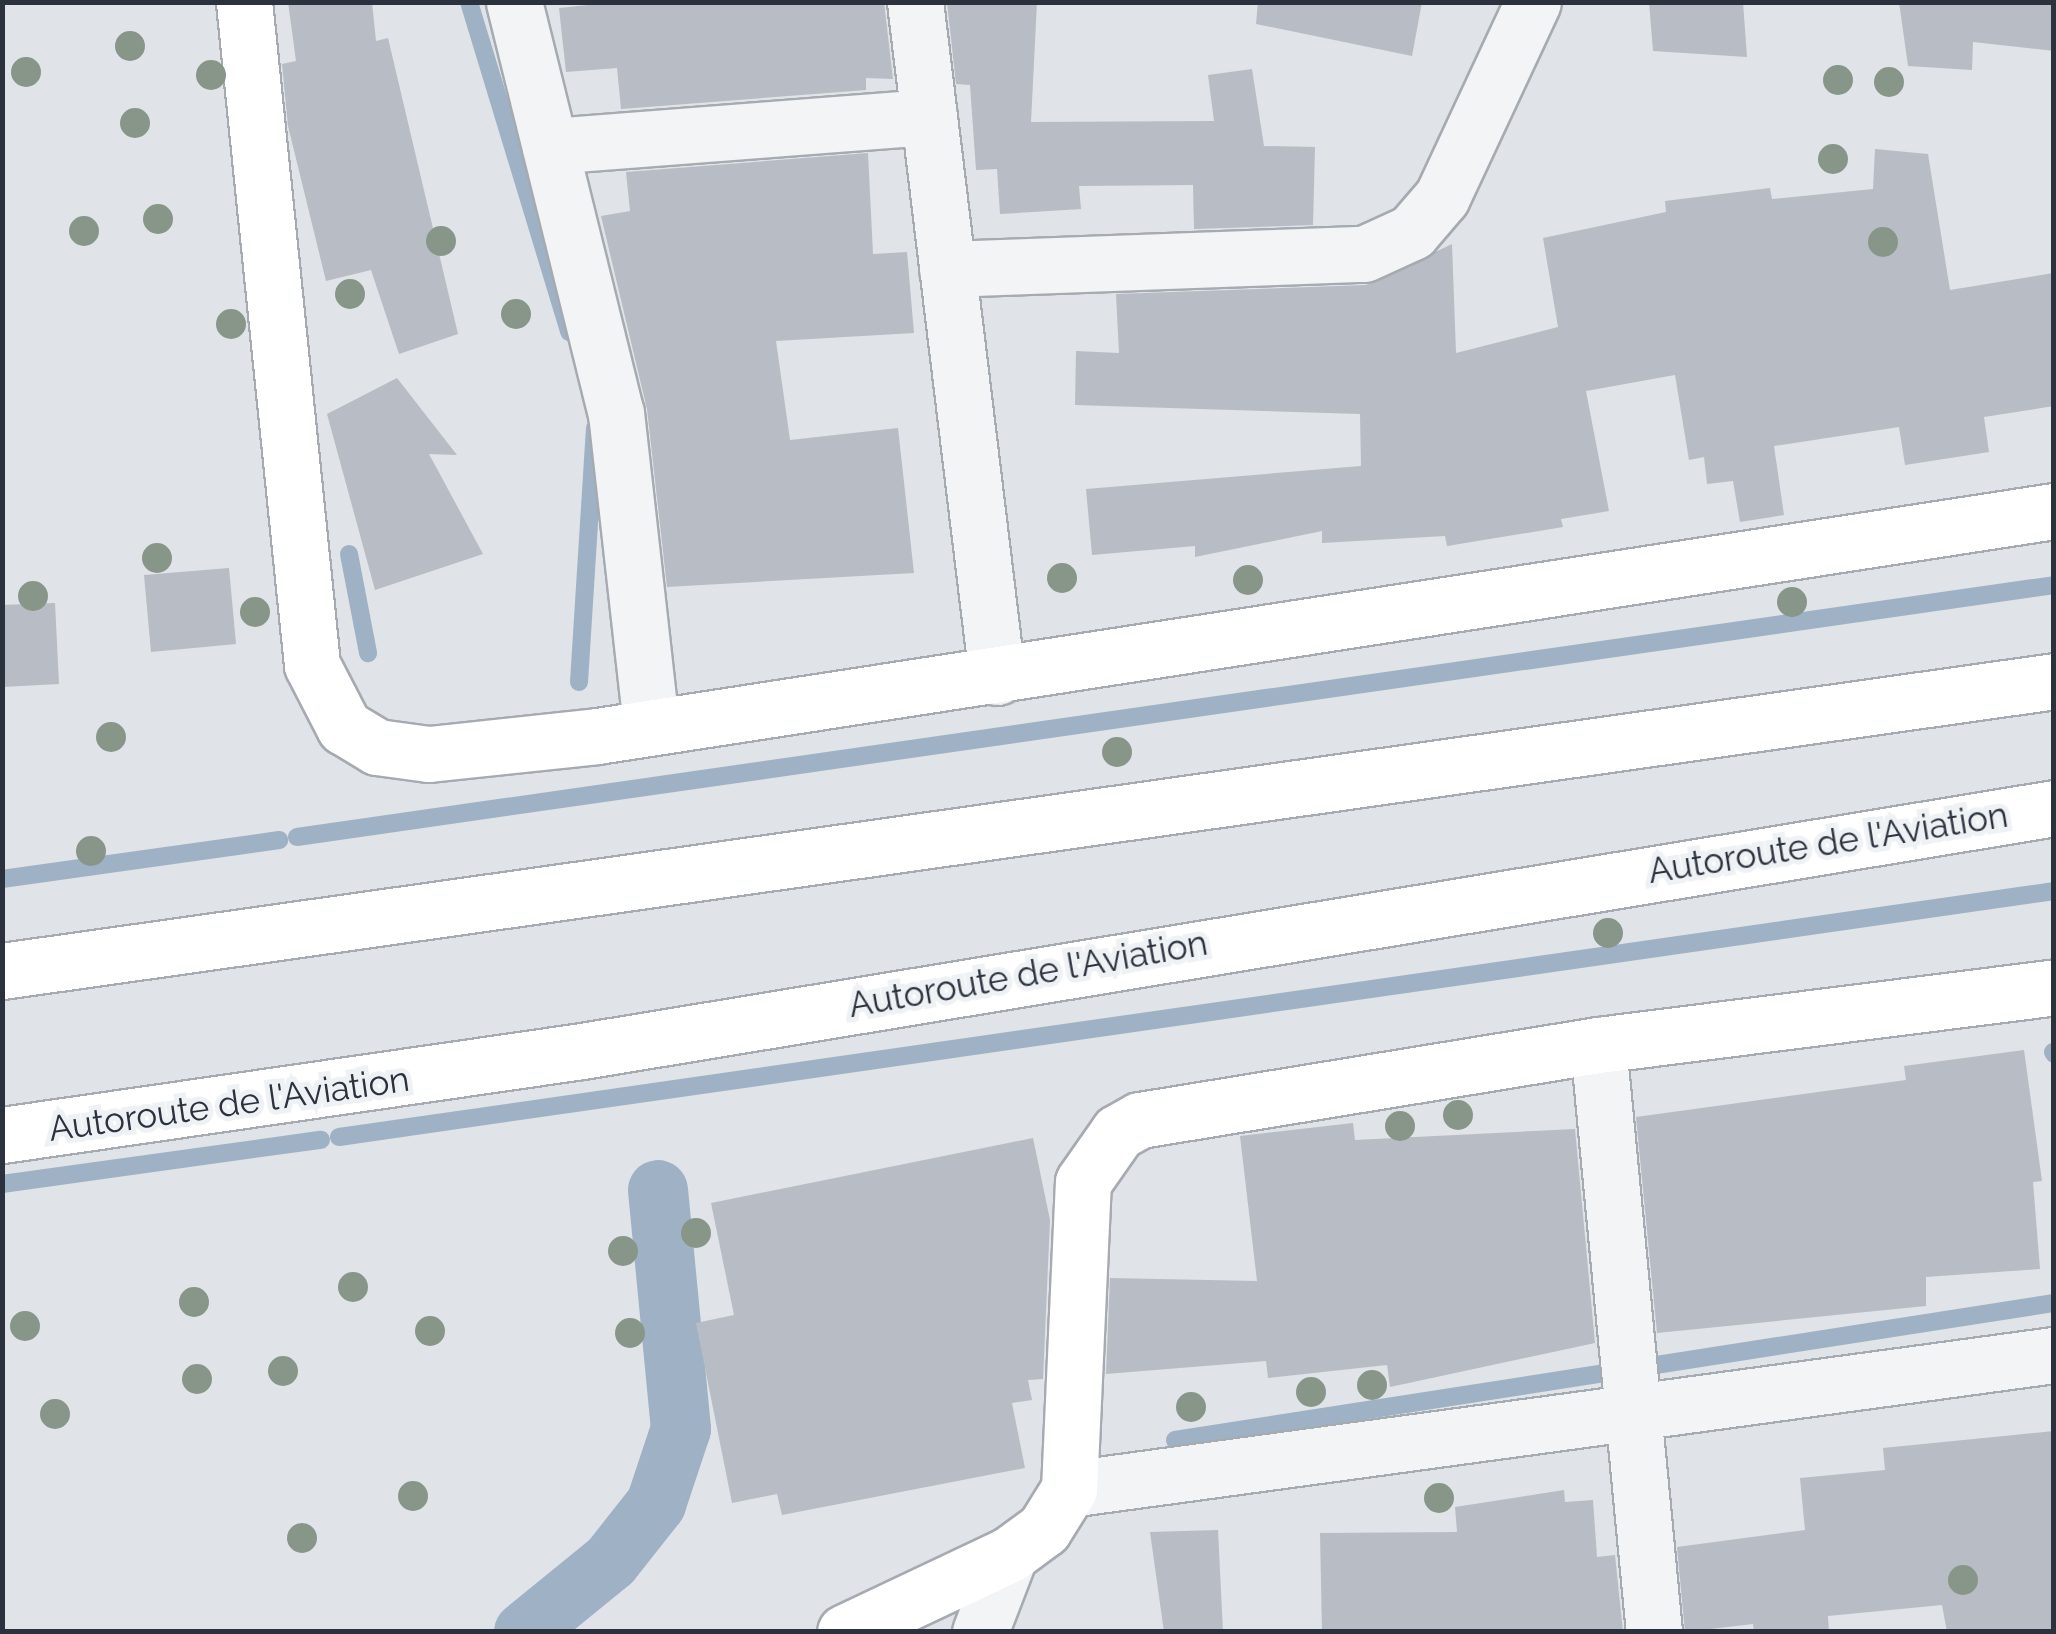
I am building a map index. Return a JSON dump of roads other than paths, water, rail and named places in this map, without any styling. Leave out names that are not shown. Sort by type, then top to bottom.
[{"type":"main road","points":[[244,2],[320,694],[344,727],[376,747],[429,754],[996,677],[2054,511]]},
{"type":"main road","points":[[2,972],[2054,682]]},
{"type":"main road","name":"Autoroute de l'Aviation","points":[[2,1136],[544,1058],[2054,808]]},
{"type":"main road","points":[[845,1632],[1010,1554],[1044,1529],[1069,1489],[1075,1226],[1083,1182],[1118,1132],[1180,1110],[1598,1046],[2054,987]]},
{"type":"street","points":[[514,2],[616,413],[651,725]]},
{"type":"street","points":[[915,2],[996,677]]},
{"type":"street","points":[[947,268],[1364,254],[1396,240],[1442,197],[1534,2]]},
{"type":"street","points":[[550,146],[929,117]]},
{"type":"street","points":[[1598,1046],[1654,1632]]},
{"type":"street","points":[[1069,1489],[2054,1355]]},
{"type":"street","points":[[980,1632],[1010,1554]]},
{"type":"waterway","points":[[469,2],[569,332]]},
{"type":"waterway","points":[[579,682],[595,429]]},
{"type":"waterway","points":[[349,554],[368,653]]},
{"type":"waterway","points":[[297,837],[2054,585]]},
{"type":"waterway","points":[[2,879],[279,840]]},
{"type":"waterway","points":[[339,1137],[2054,891]]},
{"type":"waterway","points":[[2,1184],[321,1140]]},
{"type":"waterway","points":[[524,1632],[611,1561],[656,1504],[681,1429],[658,1190]]},
{"type":"waterway","points":[[1175,1440],[2054,1303]]}]
